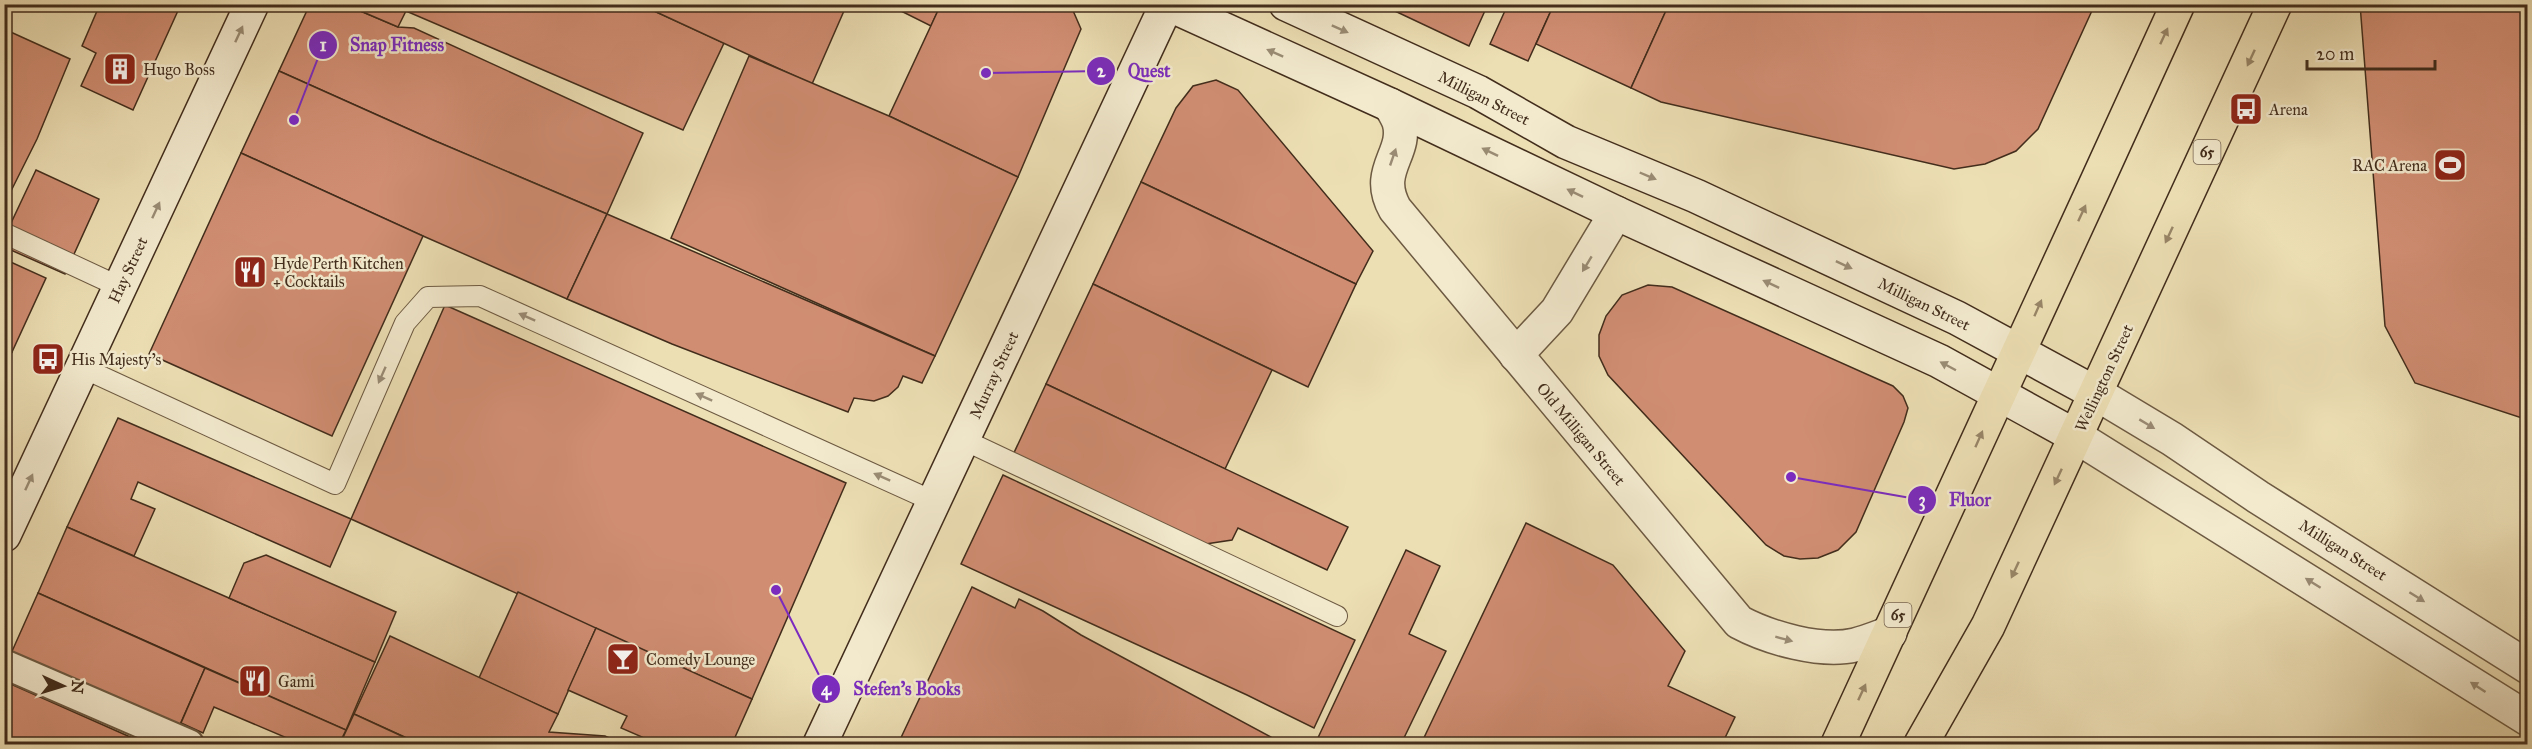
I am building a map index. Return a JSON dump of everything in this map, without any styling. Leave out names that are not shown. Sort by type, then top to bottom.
[{"type":"main road","name":"Hay Street","points":[[4,535],[252,4]]},
{"type":"main road","points":[[1168,4],[1939,361],[2000,393],[2077,437],[2528,719]]},
{"type":"main road","name":"Murray Street","points":[[820,744],[1168,4]]},
{"type":"main road","name":"Milligan Street","points":[[1286,4],[1478,92],[1566,141],[1696,196],[1950,315],[2019,351],[2172,439],[2258,497],[2528,667]]},
{"type":"main road","name":"65","points":[[1838,744],[2178,4]]},
{"type":"main road","name":"Wellington Street","points":[[1921,744],[1988,626],[2275,4]]},
{"type":"main road","name":"Old Milligan Street","points":[[1390,105],[1399,123],[1399,140],[1386,177],[1387,196],[1395,209],[1739,622],[1758,632],[1794,642],[1831,646],[1854,645],[1890,633]]},
{"type":"main road","points":[[1516,356],[1557,311],[1616,213]]},
{"type":"street","points":[[4,664],[189,744]]},
{"type":"lane","points":[[4,233],[120,287]]},
{"type":"lane","points":[[83,368],[335,484],[405,323],[428,297],[480,296],[935,502]]},
{"type":"lane","points":[[964,440],[1337,616]]},
{"type":"building","name":"Hugo Boss","points":[[100,4],[181,4],[133,110],[81,86],[96,53],[82,46]]},
{"type":"building","points":[[310,4],[344,4],[398,27],[414,28],[643,133],[607,214],[279,71]]},
{"type":"building","points":[[344,4],[639,4],[724,43],[683,130],[406,11],[398,27]]},
{"type":"building","points":[[639,4],[847,4],[812,84]]},
{"type":"building","points":[[887,4],[941,4],[931,26]]},
{"type":"building","points":[[941,4],[1071,6],[1081,29],[1018,177],[889,116]]},
{"type":"building","points":[[1380,4],[1488,4],[1469,46]]},
{"type":"building","points":[[1508,4],[1554,4],[1528,61],[1490,44]]},
{"type":"building","points":[[1554,4],[1669,4],[1631,88],[1536,44]]},
{"type":"building","points":[[1669,4],[1893,4],[1918,11],[1921,4],[2095,4],[2038,129],[2016,151],[1985,164],[1954,169],[1661,102],[1631,88]]},
{"type":"building","name":"RAC Arena","points":[[2360,4],[2528,4],[2528,420],[2415,383],[2385,326]]},
{"type":"building","points":[[4,29],[70,59],[37,139],[4,205]]},
{"type":"building","points":[[749,56],[889,116],[1018,177],[935,356],[671,238]]},
{"type":"building","points":[[279,71],[607,214],[567,299],[241,153]]},
{"type":"building","points":[[1216,80],[1238,90],[1373,251],[1356,284],[1141,182],[1176,108],[1193,86]]},
{"type":"building","points":[[241,153],[423,236],[332,436],[149,354]]},
{"type":"building","points":[[36,170],[99,199],[65,274],[4,247],[4,238]]},
{"type":"building","points":[[1141,182],[1356,284],[1308,387],[1093,284]]},
{"type":"building","points":[[607,214],[935,356],[922,383],[903,376],[898,387],[888,396],[874,401],[854,398],[848,412],[672,344],[567,299]]},
{"type":"building","points":[[4,259],[46,278],[12,352],[4,349]]},
{"type":"building","points":[[1093,284],[1272,370],[1225,469],[1046,384]]},
{"type":"building","points":[[1648,285],[1672,287],[1893,386],[1903,396],[1908,408],[1904,422],[1856,532],[1838,550],[1818,558],[1800,559],[1784,556],[1766,545],[1608,375],[1599,356],[1599,335],[1606,316],[1622,295]]},
{"type":"building","points":[[445,305],[846,483],[752,699],[351,519]]},
{"type":"building","points":[[4,349],[12,352],[4,370]]},
{"type":"building","points":[[1046,384],[1348,527],[1327,570],[1238,528],[1232,540],[1199,545],[1012,457]]},
{"type":"building","points":[[118,418],[351,519],[330,567],[138,482],[131,499],[155,509],[134,556],[67,527]]},
{"type":"building","points":[[1003,475],[1355,640],[1314,728],[961,564]]},
{"type":"building","points":[[1526,523],[1613,565],[1685,651],[1668,686],[1735,717],[1722,744],[1421,744]]},
{"type":"building","points":[[67,527],[375,662],[346,730],[38,593]]},
{"type":"building","points":[[1406,550],[1440,566],[1409,634],[1446,651],[1401,744],[1322,744],[1316,742]]},
{"type":"building","points":[[266,555],[396,612],[375,662],[229,598],[244,563]]},
{"type":"building","points":[[972,587],[1015,608],[1019,599],[1043,611],[1081,635],[1284,744],[898,744]]},
{"type":"building","points":[[518,592],[596,628],[558,714],[479,678]]},
{"type":"building","points":[[38,593],[205,668],[178,729],[9,658]]},
{"type":"building","name":"Comedy Lounge","points":[[596,628],[752,699],[732,744],[658,744],[621,728],[627,716],[568,690]]},
{"type":"building","points":[[390,636],[558,714],[549,732],[605,736],[622,744],[420,744],[354,714]]},
{"type":"building","points":[[205,668],[346,730],[339,744],[301,744],[214,707],[203,733],[181,723]]},
{"type":"building","points":[[4,681],[146,744],[4,744]]},
{"type":"building","points":[[354,714],[419,744],[340,744]]},
{"type":"place","name":"Hugo Boss","points":[[120,69]]},
{"type":"place","name":"Quest","points":[[986,73]]},
{"type":"place","name":"Arena","points":[[2246,109]]},
{"type":"place","name":"Snap Fitness","points":[[294,120]]},
{"type":"place","name":"RAC Arena","points":[[2450,165]]},
{"type":"place","name":"Hyde Perth Kitchen + Cocktails","points":[[250,272]]},
{"type":"place","name":"His Majesty's","points":[[48,359]]},
{"type":"place","name":"Fluor","points":[[1791,477]]},
{"type":"place","name":"Stefen's Books","points":[[776,590]]},
{"type":"place","name":"Comedy Lounge","points":[[623,659]]},
{"type":"place","name":"Gami","points":[[255,681]]}]
